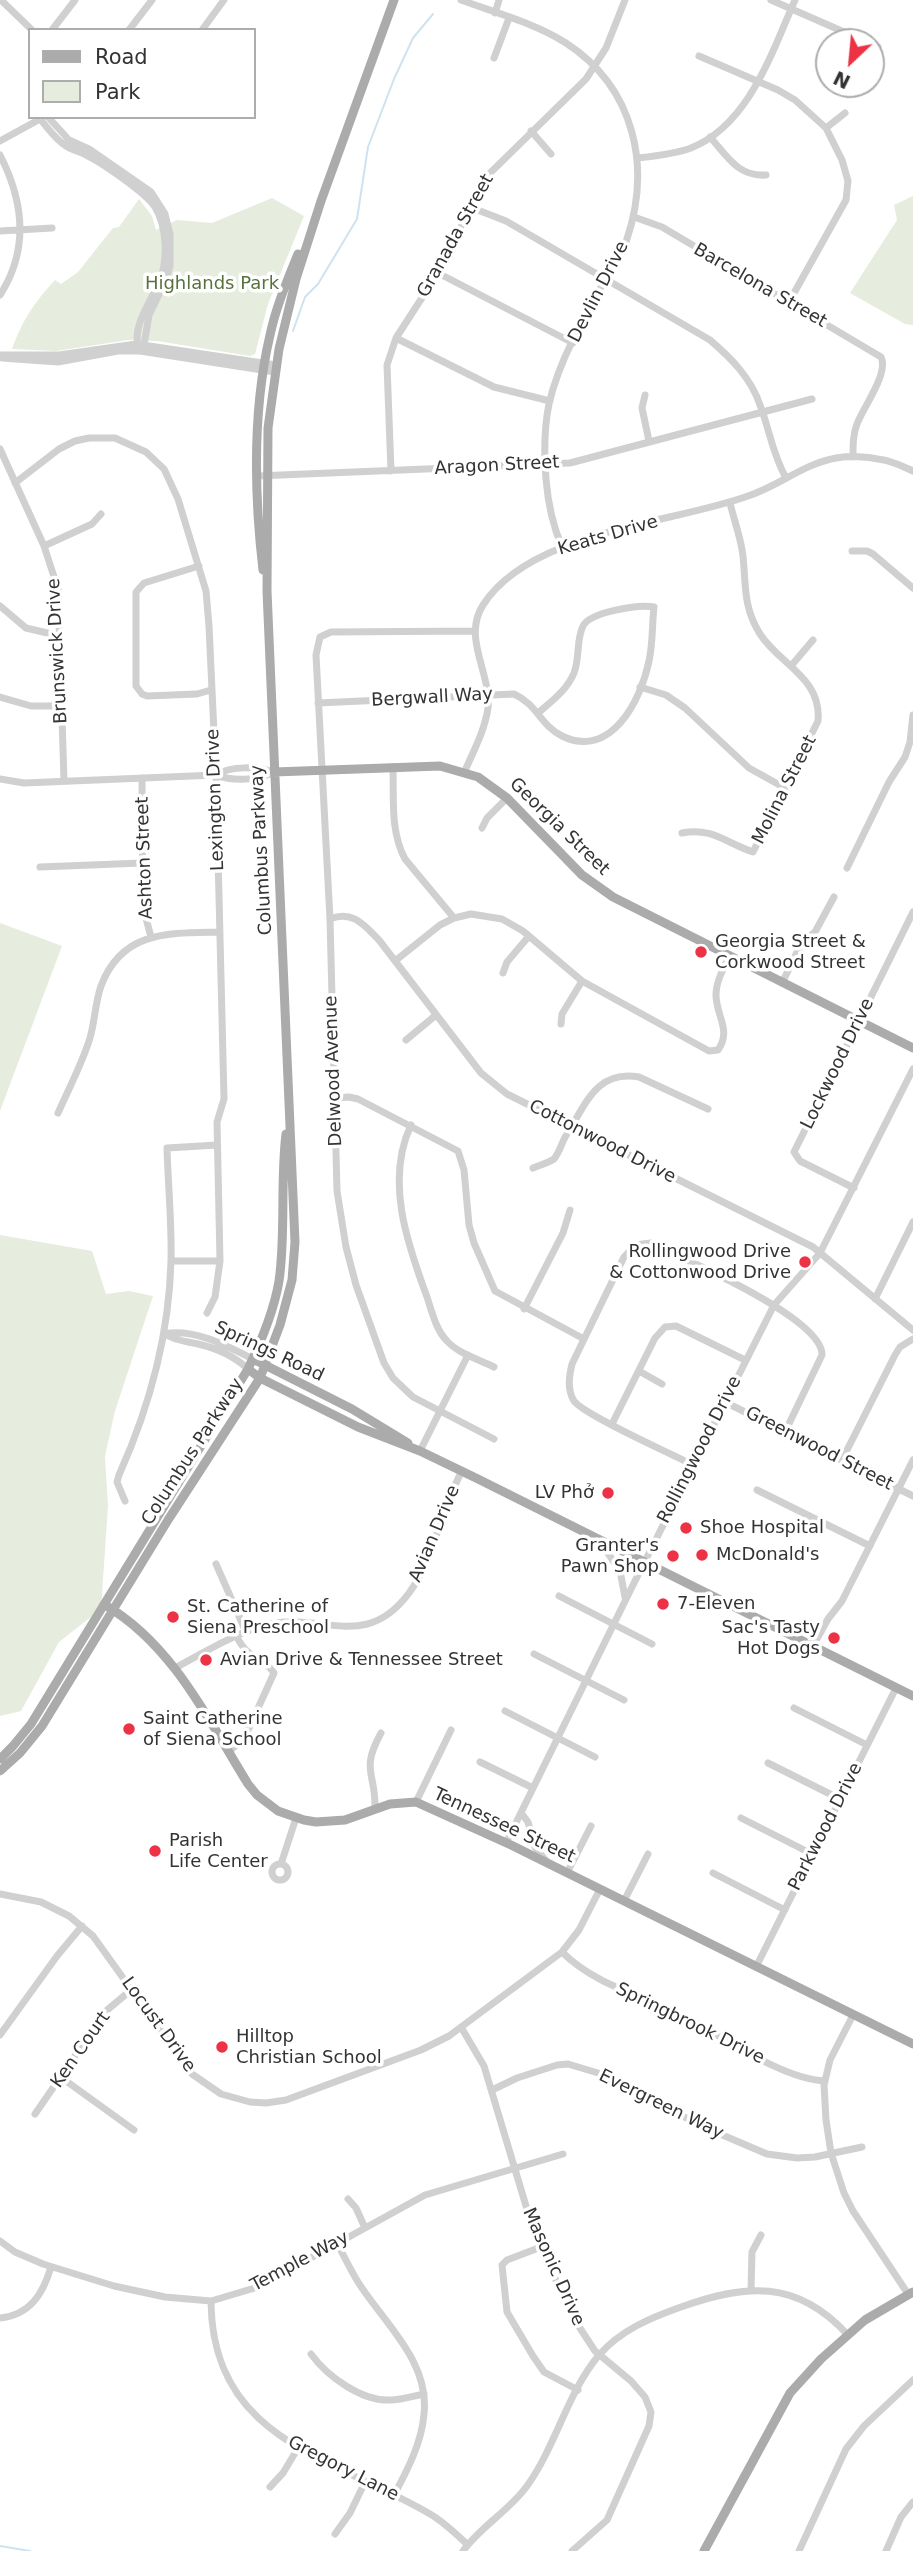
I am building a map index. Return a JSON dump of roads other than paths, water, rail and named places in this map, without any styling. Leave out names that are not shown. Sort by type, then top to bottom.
[{"type":"main road","name":"Columbus Parkway","points":[[0,1771],[42,1727],[168,1520],[260,1378],[280,1325],[292,1280],[295,1242],[267,591],[268,428],[275,368],[296,279],[321,201],[394,0]]},
{"type":"main road","name":"Columbus Parkway","points":[[267,591],[262,563],[257,476],[257,437],[264,366],[279,301],[321,201]]},
{"type":"main road","name":"Georgia Street","points":[[274,772],[440,766],[464,772],[486,782],[507,798],[568,861],[597,886],[631,908],[913,1048]]},
{"type":"main road","name":"Columbus Parkway","points":[[0,1759],[31,1724],[253,1359],[269,1318],[278,1282],[282,1243],[282,1166],[289,1108]]},
{"type":"main road","name":"Springs Road","points":[[253,1359],[374,1422],[421,1451]]},
{"type":"main road","name":"Springs Road","points":[[248,1369],[260,1378],[358,1427],[421,1451],[913,1696]]},
{"type":"main road","name":"Tennessee Street","points":[[105,1605],[150,1638],[175,1668],[231,1750],[257,1795],[278,1811],[296,1818],[328,1822],[345,1820],[390,1804],[416,1802],[548,1863],[913,2044]]},
{"type":"main road","points":[[704,2551],[790,2393],[847,2334],[864,2320],[911,2293]]},
{"type":"street","points":[[1,0],[30,28]]},
{"type":"street","points":[[54,28],[75,0]]},
{"type":"street","points":[[131,28],[152,0]]},
{"type":"street","points":[[203,28],[224,0]]},
{"type":"street","name":"Devlin Drive","points":[[461,0],[550,34],[585,56],[621,103],[631,127],[638,158],[634,217],[626,242],[573,343],[550,401],[545,436],[545,465],[549,510],[562,547]]},
{"type":"street","points":[[495,13],[499,0]]},
{"type":"street","name":"Granada Street","points":[[391,471],[387,365],[396,338],[438,272],[485,178],[586,79],[606,48],[625,0]]},
{"type":"street","points":[[771,0],[835,28]]},
{"type":"street","points":[[638,158],[693,147],[710,137],[741,110],[794,0]]},
{"type":"street","points":[[494,58],[509,18]]},
{"type":"street","points":[[699,56],[794,100],[826,128],[846,171],[846,200],[789,302]]},
{"type":"street","points":[[826,128],[845,113]]},
{"type":"street","points":[[0,141],[42,119]]},
{"type":"street","points":[[45,119],[65,145],[86,155],[147,197],[159,216],[164,235],[164,263],[160,278],[143,313],[140,346]]},
{"type":"street","points":[[531,131],[551,154]]},
{"type":"street","points":[[710,137],[737,167],[754,176],[766,175]]},
{"type":"street","points":[[0,155],[15,194],[20,231],[19,256],[15,269],[0,295]]},
{"type":"street","points":[[470,206],[506,221],[710,340],[747,379],[763,413],[775,459],[786,478]]},
{"type":"street","name":"Barcelona Street","points":[[634,217],[662,227],[883,360],[882,373],[857,424],[853,457]]},
{"type":"street","points":[[0,231],[52,228]]},
{"type":"street","points":[[438,272],[573,343]]},
{"type":"street","points":[[396,338],[494,387],[550,401]]},
{"type":"street","points":[[0,356],[59,355],[140,346],[275,368]]},
{"type":"street","points":[[645,395],[642,408],[649,441]]},
{"type":"street","name":"Aragon Street","points":[[257,476],[570,463],[812,399]]},
{"type":"street","name":"Lexington Drive","points":[[15,483],[75,441],[103,437],[128,442],[156,461],[171,479],[206,591],[216,775],[224,1099],[217,1122],[220,1261],[215,1297],[207,1313]]},
{"type":"street","name":"Brunswick Drive","points":[[0,449],[44,546],[58,589],[64,781]]},
{"type":"street","name":"Keats Drive","points":[[474,631],[480,611],[495,590],[524,567],[562,547],[730,503],[767,489],[822,461],[853,457],[885,460],[913,471]]},
{"type":"street","name":"Molina Street","points":[[682,833],[698,830],[715,834],[753,852],[814,733],[819,712],[811,686],[766,642],[753,621],[744,593],[743,554],[730,503]]},
{"type":"street","points":[[44,546],[92,524],[101,514]]},
{"type":"street","points":[[852,551],[867,551],[873,554],[913,588]]},
{"type":"street","points":[[199,566],[144,583],[136,592],[136,686],[147,696],[197,694],[211,690]]},
{"type":"street","name":"Bergwall Way","points":[[318,703],[514,694],[527,700],[538,713],[554,731],[563,737],[594,741],[619,726],[640,687],[649,659],[654,607],[644,605],[591,617],[585,622],[573,675],[565,689],[538,713]]},
{"type":"street","points":[[0,606],[26,628],[60,636]]},
{"type":"street","points":[[464,772],[488,709],[487,681],[474,631]]},
{"type":"street","name":"Delwood Avenue","points":[[474,631],[331,632],[320,637],[316,655],[330,919],[337,1191],[341,1224],[356,1285],[389,1372],[413,1397],[494,1439]]},
{"type":"street","points":[[791,666],[813,640]]},
{"type":"street","points":[[640,687],[666,695],[685,708],[749,768],[785,788]]},
{"type":"street","points":[[0,696],[31,706],[61,706]]},
{"type":"street","points":[[846,868],[889,782],[905,757],[913,715]]},
{"type":"street","points":[[393,767],[394,828],[400,848],[405,859],[454,918]]},
{"type":"street","name":"Georgia Street","points":[[0,779],[24,783],[216,775],[225,779],[262,778],[274,772]]},
{"type":"street","name":"Ashton Street","points":[[142,778],[144,907],[150,937]]},
{"type":"street","points":[[482,828],[487,818],[507,798]]},
{"type":"street","points":[[40,867],[142,863]]},
{"type":"street","points":[[782,983],[802,942],[815,932],[834,897]]},
{"type":"street","name":"Lockwood Drive","points":[[854,1188],[800,1161],[794,1152],[913,912]]},
{"type":"street","points":[[395,961],[440,925],[454,918],[471,914],[495,917],[509,922],[529,936],[582,981],[709,1051],[718,1050],[723,1042],[725,1029],[716,990],[729,957]]},
{"type":"street","name":"Cottonwood Drive","points":[[330,919],[348,915],[360,920],[481,1073],[507,1094],[813,1247],[913,1330]]},
{"type":"street","points":[[58,1113],[84,1055],[102,983],[115,962],[124,952],[150,937],[164,933],[219,932]]},
{"type":"street","points":[[503,973],[508,962],[529,936]]},
{"type":"street","points":[[561,1024],[562,1014],[582,981]]},
{"type":"street","points":[[406,1040],[436,1015]]},
{"type":"street","name":"Rollingwood Drive","points":[[506,1843],[745,1360],[774,1305],[820,1253],[913,1069]]},
{"type":"street","points":[[533,1168],[554,1158],[587,1100],[601,1083],[619,1077],[639,1077],[708,1109]]},
{"type":"street","points":[[335,1098],[358,1099],[452,1146],[461,1155],[469,1225],[489,1282],[499,1295],[584,1339]]},
{"type":"street","points":[[411,1125],[403,1142],[399,1168],[403,1219],[409,1245],[441,1334],[455,1348],[494,1367]]},
{"type":"street","points":[[125,1501],[117,1482],[150,1397],[164,1334],[171,1261],[167,1148],[217,1145]]},
{"type":"street","points":[[524,1309],[563,1233],[570,1210]]},
{"type":"street","points":[[875,1299],[913,1222]]},
{"type":"street","points":[[693,1465],[581,1408],[570,1391],[568,1379],[572,1364],[624,1257],[635,1245],[651,1243],[774,1305],[816,1337],[822,1351],[785,1432]]},
{"type":"street","points":[[171,1261],[220,1261]]},
{"type":"street","points":[[612,1424],[655,1338],[660,1331],[671,1325],[676,1325],[745,1360]]},
{"type":"street","name":"Springs Road","points":[[164,1334],[173,1332],[209,1339],[253,1359]]},
{"type":"street","name":"Springs Road","points":[[164,1334],[172,1339],[212,1348],[239,1361],[248,1369]]},
{"type":"street","points":[[842,1460],[895,1355],[900,1347],[913,1339]]},
{"type":"street","points":[[421,1451],[468,1354]]},
{"type":"street","points":[[639,1371],[662,1384]]},
{"type":"street","name":"Greenwood Street","points":[[725,1402],[913,1496]]},
{"type":"street","points":[[813,1646],[842,1601],[913,1461]]},
{"type":"street","name":"Avian Drive","points":[[175,1668],[237,1636],[270,1624],[284,1622],[355,1626],[381,1617],[394,1609],[418,1577],[462,1471]]},
{"type":"street","points":[[757,1490],[870,1546]]},
{"type":"street","points":[[598,1539],[620,1571],[626,1599]]},
{"type":"street","points":[[216,1564],[246,1632]]},
{"type":"street","points":[[559,1596],[652,1644]]},
{"type":"street","points":[[231,1750],[244,1739],[274,1672],[269,1665],[243,1649],[237,1636]]},
{"type":"street","points":[[534,1654],[624,1700]]},
{"type":"street","name":"Parkwood Drive","points":[[756,1967],[896,1688]]},
{"type":"street","points":[[794,1708],[867,1745]]},
{"type":"street","points":[[505,1711],[596,1757]]},
{"type":"street","points":[[416,1802],[451,1730]]},
{"type":"street","points":[[375,1809],[369,1759],[381,1733]]},
{"type":"street","points":[[480,1762],[533,1788]]},
{"type":"street","points":[[768,1763],[840,1799]]},
{"type":"street","points":[[522,1814],[535,1847],[548,1863]]},
{"type":"street","points":[[281,1864],[296,1818]]},
{"type":"street","points":[[741,1818],[812,1854]]},
{"type":"street","points":[[568,1873],[591,1826]]},
{"type":"street","points":[[624,1901],[648,1854]]},
{"type":"street","points":[[713,1873],[785,1910]]},
{"type":"street","name":"Locust Drive","points":[[0,1894],[41,1902],[82,1926],[93,1937],[192,2074],[221,2094],[250,2102],[266,2103],[286,2099],[421,2050],[449,2036],[562,1952],[579,1930],[600,1889]]},
{"type":"street","points":[[0,2035],[82,1926]]},
{"type":"street","name":"Springbrook Drive","points":[[562,1952],[607,1983],[674,2012],[783,2070],[810,2080],[825,2081]]},
{"type":"street","name":"Ken Court","points":[[35,2114],[106,2011],[131,1990]]},
{"type":"street","points":[[853,2015],[830,2060],[825,2081],[825,2111],[831,2153],[853,2211],[911,2293]]},
{"type":"street","name":"Masonic Drive","points":[[461,2027],[484,2066],[541,2247],[574,2319],[599,2355],[640,2389],[651,2412],[649,2426],[607,2520],[572,2551]]},
{"type":"street","name":"Evergreen Way","points":[[492,2090],[517,2078],[568,2064],[598,2073],[706,2128],[768,2154],[797,2158],[862,2147]]},
{"type":"street","points":[[62,2078],[134,2130]]},
{"type":"street","name":"Temple Way","points":[[0,2241],[15,2252],[51,2267],[138,2292],[211,2301],[258,2287],[425,2195],[563,2154]]},
{"type":"street","points":[[348,2199],[356,2208],[365,2228]]},
{"type":"street","points":[[751,2290],[752,2252],[761,2235]]},
{"type":"street","points":[[337,2244],[358,2282],[406,2349],[424,2394],[422,2427],[411,2460],[394,2495]]},
{"type":"street","points":[[541,2247],[507,2260],[502,2265],[505,2303],[511,2319],[544,2372],[579,2390]]},
{"type":"street","points":[[0,2318],[29,2308],[39,2297],[51,2267]]},
{"type":"street","points":[[466,2548],[525,2490],[544,2460],[599,2355],[614,2339],[649,2319],[726,2293],[772,2291],[806,2303],[836,2322],[847,2334]]},
{"type":"street","name":"Gregory Lane","points":[[211,2301],[213,2341],[230,2384],[242,2401],[269,2428],[298,2448],[431,2514],[466,2548]]},
{"type":"street","points":[[311,2354],[333,2376],[368,2397],[389,2400],[424,2394]]},
{"type":"street","points":[[799,2551],[846,2448],[864,2426],[913,2380]]},
{"type":"street","points":[[270,2487],[280,2478],[298,2448]]},
{"type":"street","points":[[335,2535],[350,2513],[365,2482]]},
{"type":"street","points":[[886,2551],[901,2517],[913,2502]]},
{"type":"waterway","points":[[293,331],[305,297],[318,284],[357,219],[368,147],[413,38],[433,14]]},
{"type":"waterway","points":[[0,2546],[30,2551]]},
{"type":"place","name":"Georgia Street & Corkwood Street","points":[[701,952]]},
{"type":"place","name":"Rollingwood Drive & Cottonwood Drive","points":[[805,1262]]},
{"type":"place","name":"LV Phở","points":[[608,1493]]},
{"type":"place","name":"Shoe Hospital","points":[[686,1528]]},
{"type":"place","name":"McDonald's","points":[[702,1555]]},
{"type":"place","name":"Granter's Pawn Shop","points":[[673,1556]]},
{"type":"place","name":"7-Eleven","points":[[663,1604]]},
{"type":"place","name":"St. Catherine of Siena Preschool","points":[[173,1617]]},
{"type":"place","name":"Sac's Tasty Hot Dogs","points":[[834,1638]]},
{"type":"place","name":"Avian Drive & Tennessee Street","points":[[206,1660]]},
{"type":"place","name":"Saint Catherine of Siena School","points":[[129,1729]]},
{"type":"place","name":"Parish Life Center","points":[[155,1851]]},
{"type":"place","name":"Hilltop Christian School","points":[[222,2047]]},
{"type":"park label","name":"Highlands Park","points":[[212,284]]}]
